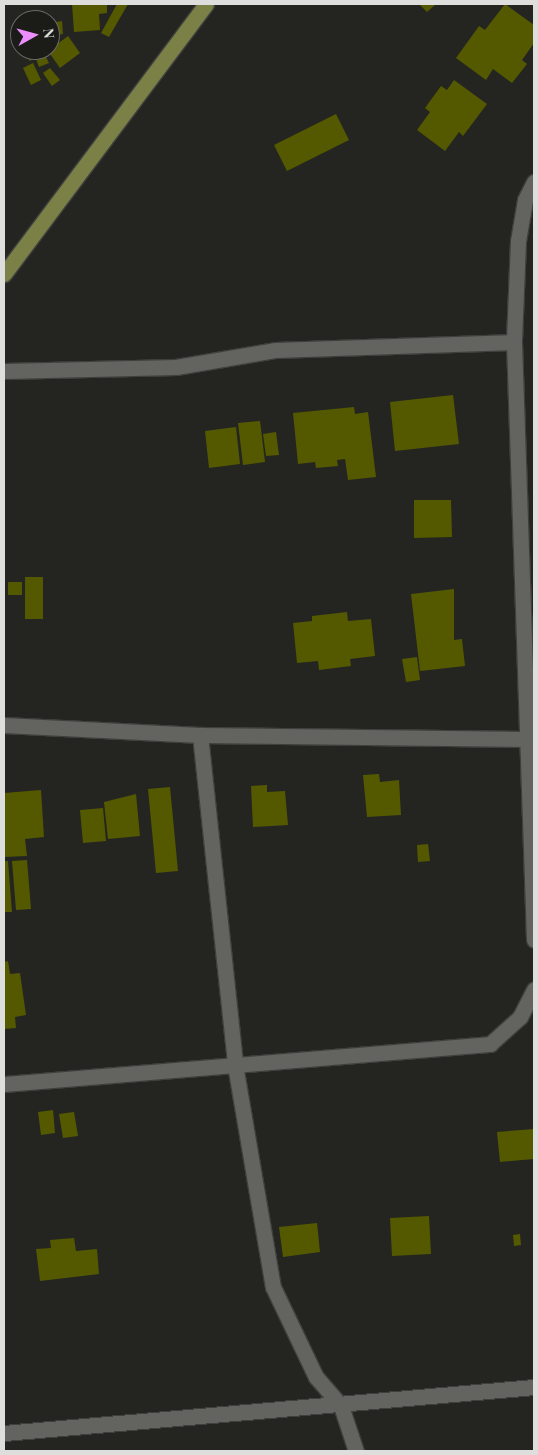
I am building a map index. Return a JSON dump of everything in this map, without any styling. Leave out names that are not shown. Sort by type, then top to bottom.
[{"type":"main road","points":[[4,274],[206,4]]},
{"type":"street","points":[[534,182],[518,240],[514,342],[528,580],[526,738],[534,940]]},
{"type":"street","points":[[4,371],[176,367],[275,350],[514,342]]},
{"type":"street","points":[[4,725],[200,735],[526,738]]},
{"type":"street","points":[[200,735],[234,1065],[273,1286],[316,1378],[342,1406],[356,1451]]},
{"type":"street","points":[[4,1084],[490,1044],[520,1017],[534,989]]},
{"type":"street","points":[[4,1433],[342,1406],[534,1387]]},
{"type":"building","points":[[72,4],[107,4],[107,13],[99,14],[100,30],[74,32]]},
{"type":"building","points":[[117,4],[128,4],[109,37],[101,33]]},
{"type":"building","points":[[419,4],[436,4],[427,12]]},
{"type":"building","points":[[505,4],[534,25],[534,43],[522,60],[527,64],[512,83],[493,69],[486,80],[456,58],[479,26],[485,30]]},
{"type":"building","points":[[60,21],[62,21],[63,34],[60,34]]},
{"type":"building","points":[[68,36],[80,53],[60,68],[54,60],[60,60],[60,42]]},
{"type":"building","points":[[36,60],[48,60],[49,63],[39,67]]},
{"type":"building","points":[[33,63],[41,80],[31,85],[23,68]]},
{"type":"building","points":[[50,68],[60,80],[52,86],[43,73]]},
{"type":"building","points":[[454,80],[487,104],[463,136],[459,132],[445,151],[417,130],[430,112],[425,108],[441,86],[447,90]]},
{"type":"building","points":[[336,114],[349,140],[287,171],[274,145]]},
{"type":"building","points":[[453,395],[459,444],[395,451],[390,402]]},
{"type":"building","points":[[354,407],[355,414],[368,412],[376,477],[348,480],[345,459],[337,460],[338,466],[316,468],[315,462],[298,464],[293,413]]},
{"type":"building","points":[[260,421],[265,462],[243,465],[238,423]]},
{"type":"building","points":[[236,427],[240,464],[209,468],[205,431]]},
{"type":"building","points":[[276,432],[279,455],[266,456],[263,434]]},
{"type":"building","points":[[414,500],[451,500],[452,537],[414,538]]},
{"type":"building","points":[[25,577],[43,577],[43,619],[25,619]]},
{"type":"building","points":[[8,582],[22,582],[22,595],[8,595]]},
{"type":"building","points":[[454,589],[454,640],[462,639],[465,666],[420,671],[411,594]]},
{"type":"building","points":[[347,612],[348,621],[371,619],[375,656],[350,659],[351,666],[319,670],[318,661],[297,663],[293,623],[312,621],[312,616]]},
{"type":"building","points":[[417,657],[420,680],[406,682],[402,659]]},
{"type":"building","points":[[379,774],[380,782],[399,780],[401,815],[367,817],[363,775]]},
{"type":"building","points":[[267,785],[267,792],[285,791],[288,825],[253,827],[251,786]]},
{"type":"building","points":[[170,787],[178,871],[156,873],[148,789]]},
{"type":"building","points":[[41,790],[44,837],[25,839],[27,856],[4,857],[4,793]]},
{"type":"building","points":[[136,794],[140,836],[108,839],[104,802]]},
{"type":"building","points":[[103,808],[106,841],[83,843],[80,810]]},
{"type":"building","points":[[428,844],[430,861],[418,862],[417,845]]},
{"type":"building","points":[[27,860],[31,909],[16,910],[12,861]]},
{"type":"building","points":[[4,861],[8,861],[12,912],[4,912]]},
{"type":"building","points":[[8,961],[10,974],[20,973],[26,1015],[15,1017],[16,1028],[4,1029],[4,962]]},
{"type":"building","points":[[53,1110],[55,1133],[41,1135],[38,1112]]},
{"type":"building","points":[[74,1112],[78,1136],[63,1138],[59,1114]]},
{"type":"building","points":[[534,1129],[534,1159],[500,1162],[497,1132]]},
{"type":"building","points":[[429,1216],[431,1254],[392,1256],[390,1218]]},
{"type":"building","points":[[317,1223],[320,1252],[283,1257],[279,1227]]},
{"type":"building","points":[[520,1234],[521,1245],[514,1246],[513,1235]]},
{"type":"building","points":[[74,1238],[76,1251],[97,1249],[99,1274],[40,1281],[36,1249],[51,1248],[50,1240]]}]
